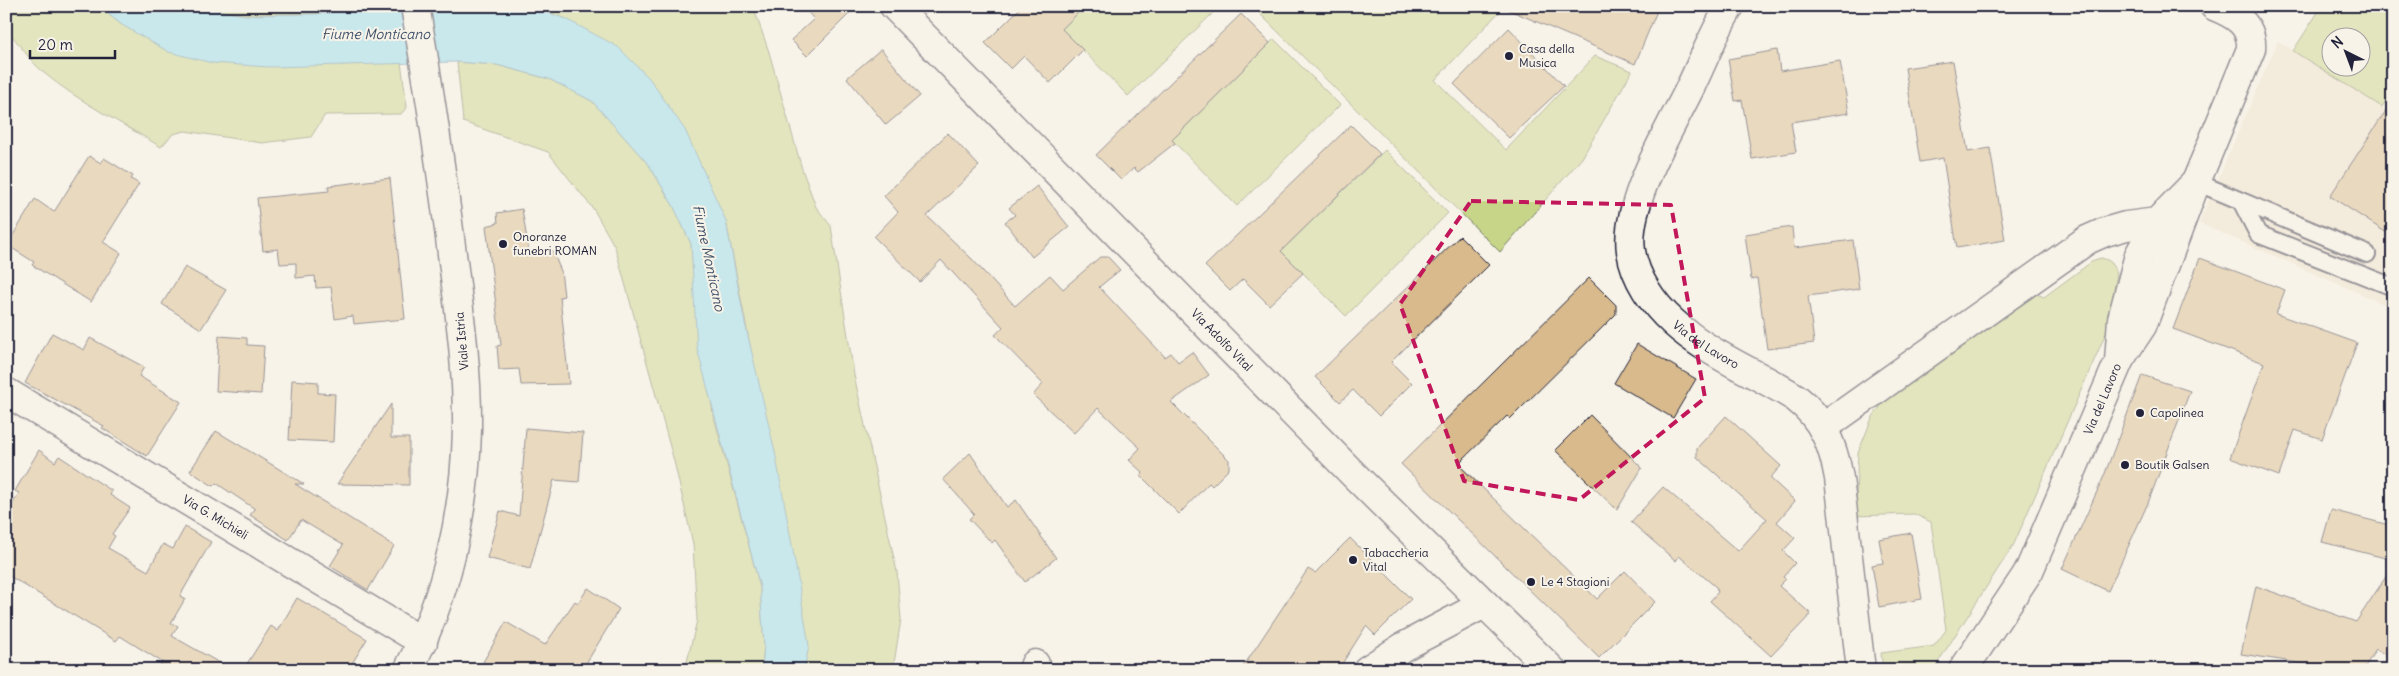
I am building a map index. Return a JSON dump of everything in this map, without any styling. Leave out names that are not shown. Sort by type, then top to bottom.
[{"type":"street","name":"Viale Istria","points":[[408,670],[423,642],[444,581],[457,526],[467,429],[461,322],[433,110],[416,6]]},
{"type":"street","name":"Via Adolfo Vital","points":[[894,6],[1348,468],[1552,670]]},
{"type":"street","name":"Via del Lavoro","points":[[1730,6],[1646,178],[1635,211],[1631,231],[1631,250],[1634,267],[1656,303],[1694,339],[1717,355],[1796,398],[1806,405],[1824,427],[1835,455],[1839,478],[1861,670]]},
{"type":"street","points":[[2119,360],[2142,326],[2196,182],[2251,49],[2252,41],[2245,26],[2232,14],[2214,6]]},
{"type":"street","points":[[1824,427],[2087,240],[2119,228],[2156,222],[2196,182]]},
{"type":"street","name":"Via del Lavoro","points":[[1963,670],[2029,571],[2119,360],[2122,319],[2137,264],[2156,222]]},
{"type":"street","name":"Via G. Michieli","points":[[6,392],[423,642]]},
{"type":"street","points":[[1367,670],[1403,647],[1484,604]]},
{"type":"lane","points":[[2196,182],[2242,203],[2367,254]]},
{"type":"lane","points":[[2242,203],[2258,234],[2393,287]]},
{"type":"highlighted area","points":[[1471,201],[1671,205],[1705,398],[1579,500],[1464,481],[1400,304]]},
{"type":"shaded area","points":[[2278,41],[2322,69],[2322,78],[2336,78],[2393,114],[2393,308],[2199,223]]},
{"type":"green space","points":[[6,6],[98,6],[122,25],[341,65],[401,62],[407,107],[401,114],[325,115],[311,137],[262,143],[185,131],[173,134],[161,147],[86,103],[44,73],[6,29]]},
{"type":"green space","points":[[194,6],[393,7],[315,14],[245,15]]},
{"type":"green space","points":[[496,6],[753,6],[769,52],[802,169],[816,207],[831,226],[854,375],[897,572],[901,619],[893,670],[804,670],[808,646],[726,221],[566,19],[538,9]]},
{"type":"green space","points":[[1085,6],[1220,6],[1128,96],[1062,29]]},
{"type":"green space","points":[[1252,6],[1490,6],[1500,11],[1435,80],[1506,150],[1595,56],[1632,71],[1582,158],[1500,252]]},
{"type":"green space","points":[[2322,6],[2393,6],[2393,90],[2382,107],[2336,78],[2372,78],[2372,28],[2322,28],[2322,69],[2293,51]]},
{"type":"green space","points":[[1274,39],[1340,105],[1237,206],[1172,140]]},
{"type":"green space","points":[[457,62],[497,65],[549,79],[592,101],[649,165],[674,207],[691,244],[695,295],[713,413],[760,587],[764,645],[762,670],[685,670],[697,620],[693,544],[674,461],[615,247],[594,210],[548,152],[463,122]]},
{"type":"green space","points":[[1385,150],[1448,213],[1346,316],[1281,251]]},
{"type":"green space","points":[[2101,258],[2112,263],[2117,274],[2106,333],[2014,544],[1933,670],[1883,670],[1881,653],[1934,646],[1946,630],[1931,522],[1914,514],[1855,516],[1858,453],[1872,418],[1883,403],[1914,377],[2037,294],[2044,297],[2094,260]]},
{"type":"water","name":"Fiume Monticano","points":[[98,6],[194,6],[245,15],[315,14],[402,6],[496,6],[538,9],[566,19],[618,47],[649,78],[685,130],[726,221],[744,319],[775,452],[797,573],[809,646],[804,670],[762,670],[764,645],[760,587],[697,348],[691,244],[674,207],[649,165],[592,101],[549,79],[497,65],[456,62],[269,67],[212,63],[169,52],[122,25]]},
{"type":"building","points":[[802,6],[857,6],[807,56],[791,40],[814,19]]},
{"type":"building","points":[[1022,6],[1085,6],[1062,29],[1083,50],[1050,83],[1024,56],[1011,69],[985,43]]},
{"type":"building","points":[[1500,6],[1659,6],[1635,64]]},
{"type":"building","points":[[1241,14],[1270,43],[1172,140],[1175,143],[1138,172],[1134,168],[1121,180],[1096,155]]},
{"type":"building","name":"Casa della Musica","points":[[1509,28],[1564,86],[1509,138],[1454,84]]},
{"type":"building","points":[[881,49],[920,96],[886,125],[847,78]]},
{"type":"building","points":[[1777,50],[1780,71],[1840,61],[1849,113],[1791,122],[1796,152],[1752,159],[1742,100],[1735,101],[1728,59]]},
{"type":"building","points":[[1953,61],[1968,152],[1990,148],[2005,240],[1957,248],[1943,158],[1920,162],[1905,68]]},
{"type":"building","points":[[2393,100],[2393,237],[2330,196]]},
{"type":"building","points":[[1351,125],[1380,154],[1281,251],[1303,273],[1269,305],[1243,279],[1230,291],[1205,266]]},
{"type":"building","points":[[948,133],[979,166],[927,216],[972,259],[1015,306],[1050,275],[1063,289],[1100,257],[1108,257],[1120,270],[1099,287],[1165,357],[1171,353],[1178,362],[1192,352],[1209,375],[1171,402],[1229,460],[1229,469],[1212,486],[1209,483],[1179,514],[1140,475],[1143,473],[1129,460],[1140,448],[1098,408],[1074,433],[1033,395],[1043,384],[995,335],[1003,327],[941,260],[920,282],[874,237],[898,212],[884,196]]},
{"type":"building","points":[[89,156],[101,163],[104,158],[133,176],[131,179],[139,184],[103,242],[121,253],[91,302],[32,265],[34,262],[7,245],[35,199],[54,212]]},
{"type":"building","points":[[390,178],[405,319],[354,324],[353,316],[335,319],[331,287],[316,288],[315,276],[296,278],[296,263],[280,264],[278,249],[263,251],[257,198],[329,191],[328,186]]},
{"type":"building","points":[[1037,186],[1069,227],[1032,257],[1005,222],[1015,215],[1009,208]]},
{"type":"building","points":[[522,209],[529,252],[552,250],[561,271],[564,296],[560,297],[569,384],[521,385],[519,369],[499,370],[497,346],[501,345],[486,226],[498,223],[497,213]]},
{"type":"building","points":[[1792,227],[1794,248],[1853,240],[1859,289],[1808,296],[1814,343],[1767,349],[1757,278],[1751,279],[1745,234]]},
{"type":"building","points":[[1460,236],[1489,265],[1391,362],[1412,383],[1379,416],[1353,390],[1340,402],[1315,377]]},
{"type":"building","points":[[2200,258],[2285,290],[2276,314],[2357,343],[2322,439],[2295,430],[2279,476],[2230,458],[2264,363],[2173,329]]},
{"type":"building","points":[[185,267],[226,290],[201,329],[162,304]]},
{"type":"building","points":[[1589,278],[1616,305],[1616,314],[1510,419],[1507,416],[1458,464],[1597,599],[1625,571],[1655,602],[1599,658],[1401,464]]},
{"type":"building","points":[[52,333],[84,350],[90,338],[144,367],[139,376],[181,402],[147,456],[102,428],[104,426],[25,383]]},
{"type":"building","points":[[219,336],[247,338],[247,345],[264,346],[261,394],[216,391]]},
{"type":"building","points":[[1637,344],[1696,379],[1673,418],[1614,383]]},
{"type":"building","points":[[2142,375],[2190,391],[2148,503],[2108,591],[2062,569],[2104,476]]},
{"type":"building","points":[[292,380],[318,382],[318,393],[335,394],[333,442],[289,440]]},
{"type":"building","points":[[391,404],[391,438],[409,438],[409,485],[337,484]]},
{"type":"building","points":[[1590,415],[1642,468],[1617,510],[1555,450]]},
{"type":"building","points":[[1726,416],[1781,466],[1770,478],[1795,501],[1777,522],[1795,538],[1783,551],[1795,563],[1783,577],[1786,579],[1779,586],[1811,614],[1771,656],[1710,601],[1718,592],[1716,587],[1679,556],[1676,561],[1631,522],[1663,487],[1738,551],[1767,519],[1697,457],[1697,448]]},
{"type":"building","points":[[526,428],[583,433],[579,482],[554,480],[530,569],[487,558],[500,511],[519,516]]},
{"type":"building","points":[[216,431],[304,484],[295,484],[394,546],[368,590],[330,566],[343,545],[301,520],[288,540],[250,515],[255,509],[216,483],[213,486],[190,471]]},
{"type":"building","points":[[39,450],[55,462],[59,456],[112,491],[110,495],[130,508],[112,534],[115,536],[108,548],[148,571],[163,544],[173,549],[185,527],[211,542],[180,596],[185,599],[171,623],[178,626],[172,636],[232,670],[157,670],[162,662],[120,636],[116,641],[6,574],[6,515],[19,493],[15,491]]},
{"type":"building","points":[[970,453],[1007,507],[1016,500],[1056,558],[1025,582],[995,540],[992,543],[969,519],[974,514],[943,479]]},
{"type":"building","points":[[2331,510],[2393,526],[2393,560],[2322,542]]},
{"type":"building","points":[[1911,533],[1922,599],[1879,607],[1872,565],[1883,563],[1879,539]]},
{"type":"building","points":[[1350,538],[1411,599],[1375,635],[1366,626],[1338,670],[1241,670],[1308,569],[1315,573]]},
{"type":"building","points":[[2393,566],[2393,660],[2376,649],[2363,670],[2326,670],[2306,664],[2241,654],[2256,586],[2356,622]]},
{"type":"building","points":[[588,588],[619,609],[582,670],[495,670],[483,662],[506,622],[545,645],[575,601],[578,603]]},
{"type":"building","points":[[297,598],[367,639],[348,670],[243,670],[271,626],[278,631]]},
{"type":"place","name":"Casa della Musica","points":[[1509,56]]},
{"type":"place","name":"Onoranze funebri ROMAN","points":[[503,244]]},
{"type":"place","name":"Capolinea","points":[[2140,413]]},
{"type":"place","name":"Boutik Galsen","points":[[2125,465]]},
{"type":"place","name":"Tabaccheria Vital","points":[[1353,560]]},
{"type":"place","name":"Le 4 Stagioni","points":[[1531,582]]}]
